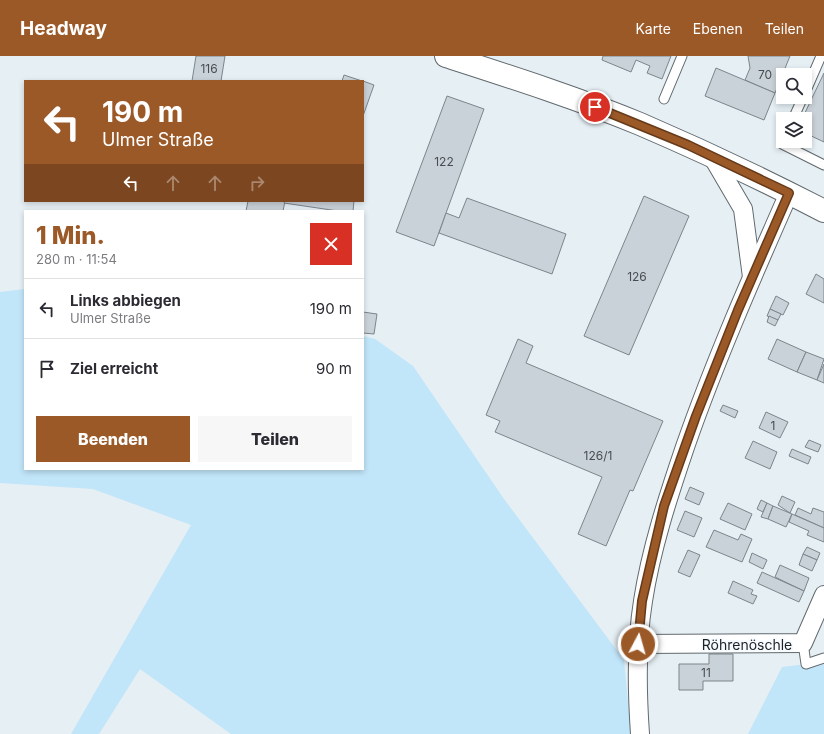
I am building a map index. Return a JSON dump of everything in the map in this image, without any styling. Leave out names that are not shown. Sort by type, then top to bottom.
[{"type":"main road","points":[[446,56],[494,67],[536,85],[639,124],[712,156],[824,211]]},
{"type":"street","points":[[712,156],[742,209],[752,277]]},
{"type":"street","points":[[639,727],[638,644],[642,601],[664,506],[696,416],[752,277],[789,193]]},
{"type":"street","name":"Röhrenöschle","points":[[638,644],[803,644],[824,595]]},
{"type":"lane","points":[[664,99],[682,56]]},
{"type":"lane","points":[[812,77],[821,56]]},
{"type":"lane","points":[[790,148],[824,165]]},
{"type":"lane","points":[[803,644],[806,664],[824,658]]},
{"type":"shaded area","points":[[24,289],[24,470],[364,470],[364,336],[375,339],[413,366],[504,499],[624,660],[631,734],[231,734],[140,669],[99,734],[71,734],[191,525],[93,489],[0,483],[0,292]]},
{"type":"shaded area","points":[[824,662],[824,734],[748,734],[782,667]]},
{"type":"building","points":[[196,56],[225,56],[221,80],[192,80]]},
{"type":"building","points":[[603,56],[671,56],[662,79],[647,73],[650,66],[636,60],[631,72],[602,60]]},
{"type":"building","points":[[748,56],[790,56],[785,68],[776,68],[775,93],[745,80],[750,68]]},
{"type":"building","points":[[716,68],[775,93],[764,120],[705,96]]},
{"type":"building","points":[[824,73],[824,142],[812,136],[812,112],[805,112],[809,104],[812,104],[812,98]]},
{"type":"building","points":[[344,75],[359,80],[342,80]]},
{"type":"building","points":[[364,81],[374,85],[364,113]]},
{"type":"building","points":[[447,96],[484,109],[434,246],[396,232]]},
{"type":"building","points":[[644,196],[689,216],[629,355],[584,336]]},
{"type":"building","points":[[467,198],[566,234],[552,274],[439,233],[446,213],[459,218]]},
{"type":"building","points":[[248,202],[285,202],[283,210],[246,210]]},
{"type":"building","points":[[354,202],[353,210],[331,210],[284,203]]},
{"type":"building","points":[[816,274],[824,279],[824,303],[806,294]]},
{"type":"building","points":[[776,296],[789,303],[783,315],[770,309]]},
{"type":"building","points":[[770,309],[781,314],[778,320],[767,316]]},
{"type":"building","points":[[364,312],[377,314],[374,334],[364,333]]},
{"type":"building","points":[[769,316],[778,320],[775,326],[767,322]]},
{"type":"building","points":[[518,339],[533,346],[526,363],[663,421],[633,491],[630,490],[606,546],[578,534],[602,477],[495,432],[500,421],[486,415]]},
{"type":"building","points":[[777,339],[806,352],[797,372],[768,359]]},
{"type":"building","points":[[806,352],[824,359],[817,380],[797,372]]},
{"type":"building","points":[[824,364],[824,383],[817,380]]},
{"type":"building","points":[[723,405],[738,411],[735,418],[720,411]]},
{"type":"building","points":[[766,412],[788,422],[780,438],[759,428]]},
{"type":"building","points":[[809,440],[821,445],[818,452],[805,447]]},
{"type":"building","points":[[753,441],[777,452],[770,469],[745,458]]},
{"type":"building","points":[[792,449],[811,457],[808,464],[789,456]]},
{"type":"building","points":[[690,487],[704,493],[699,505],[685,499]]},
{"type":"building","points":[[782,496],[795,502],[790,513],[778,505]]},
{"type":"building","points":[[761,500],[767,503],[763,512],[757,509]]},
{"type":"building","points":[[728,503],[752,514],[745,530],[720,519]]},
{"type":"building","points":[[767,503],[773,506],[768,519],[761,517]]},
{"type":"building","points":[[773,506],[792,514],[786,527],[768,519]]},
{"type":"building","points":[[798,508],[811,514],[813,508],[824,512],[824,528],[795,515]]},
{"type":"building","points":[[685,511],[702,518],[694,537],[677,530]]},
{"type":"building","points":[[792,514],[824,528],[824,542],[807,535],[809,531],[789,522]]},
{"type":"building","points":[[714,530],[738,540],[741,534],[752,539],[742,562],[706,547]]},
{"type":"building","points":[[807,547],[820,553],[817,560],[803,554]]},
{"type":"building","points":[[688,550],[700,555],[690,577],[678,572]]},
{"type":"building","points":[[752,553],[767,560],[763,569],[749,562]]},
{"type":"building","points":[[803,554],[817,560],[812,571],[799,565]]},
{"type":"building","points":[[780,565],[809,578],[804,591],[775,577]]},
{"type":"building","points":[[762,572],[804,591],[799,602],[757,583]]},
{"type":"building","points":[[733,581],[753,590],[751,594],[757,596],[753,604],[728,593]]},
{"type":"building","points":[[709,654],[733,654],[733,681],[703,681],[703,690],[679,690],[679,664],[709,664]]},
{"type":"route","points":[[595,107],[688,145],[744,170],[789,193],[738,310],[696,416],[664,506],[642,601],[638,644]]}]
